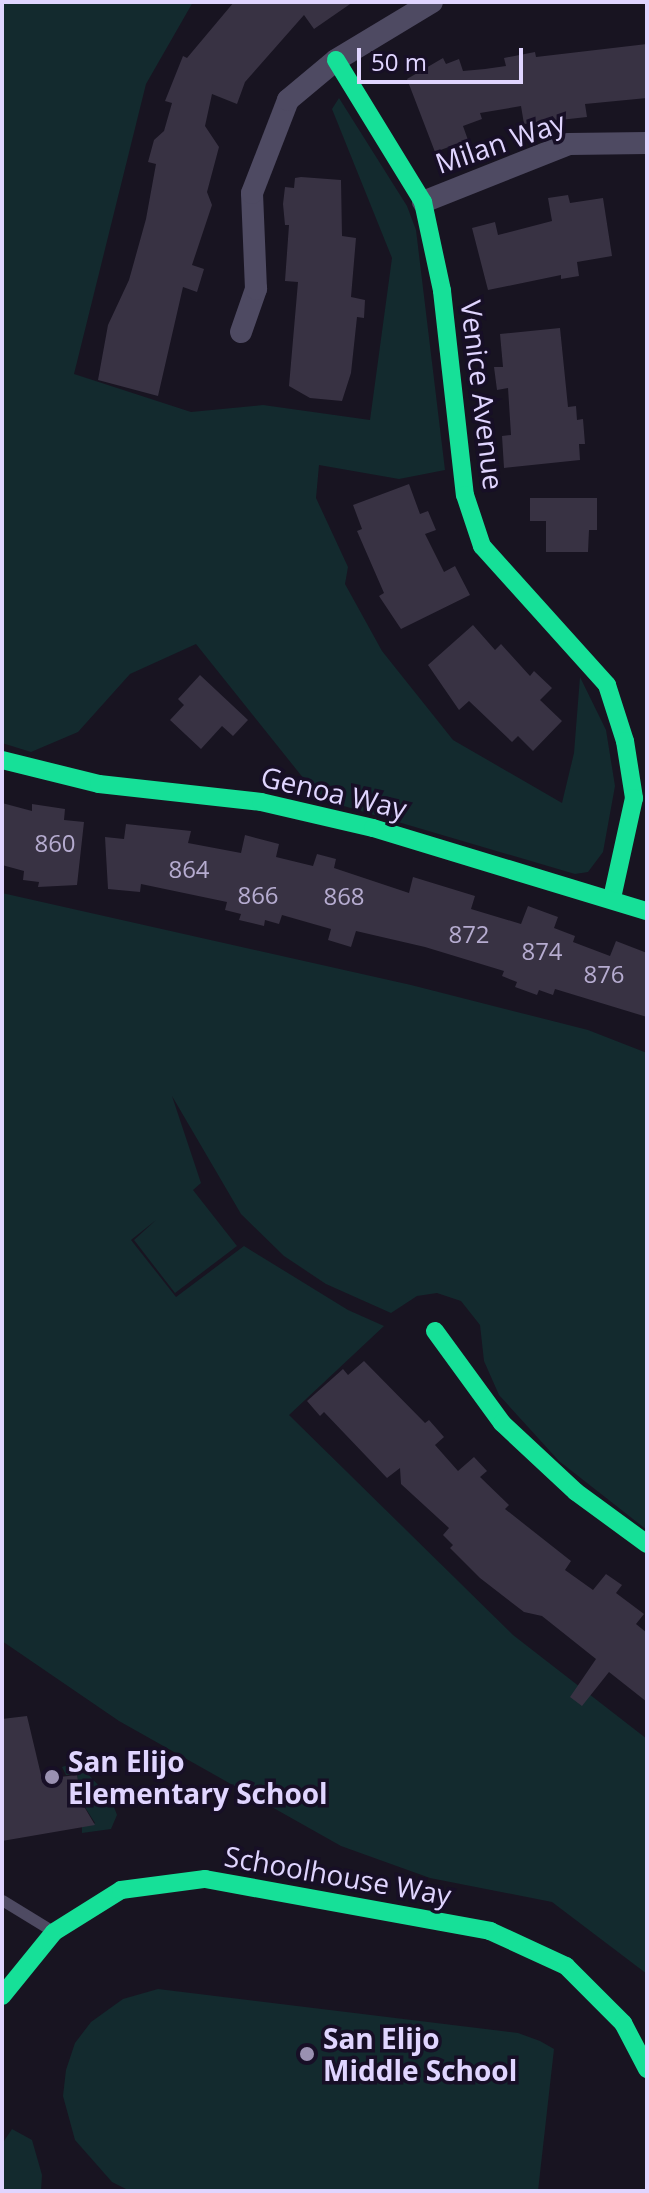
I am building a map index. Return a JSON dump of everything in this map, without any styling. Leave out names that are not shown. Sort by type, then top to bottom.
[{"type":"street","points":[[241,332],[256,289],[252,193],[288,100],[336,60],[432,2]]},
{"type":"street","name":"Venice Avenue","points":[[336,60],[423,202],[442,291],[465,495],[482,546],[607,685],[625,741],[634,798],[612,898]]},
{"type":"street","name":"Milan Way","points":[[423,202],[569,144],[647,143]]},
{"type":"street","name":"Genoa Way","points":[[2,760],[99,784],[261,802],[373,828],[647,911]]},
{"type":"street","points":[[435,1331],[502,1423],[576,1492],[647,1544]]},
{"type":"street","name":"Schoolhouse Way","points":[[2,1996],[54,1932],[121,1890],[205,1879],[490,1931],[566,1966],[623,2023],[647,2069]]},
{"type":"lane","points":[[2,1900],[54,1932]]},
{"type":"green space","points":[[2,2],[193,2],[146,84],[74,374],[191,412],[263,405],[370,420],[392,258],[332,109],[339,98],[407,206],[416,230],[445,470],[399,479],[319,465],[316,498],[348,567],[345,584],[382,651],[453,740],[562,803],[574,753],[580,677],[606,730],[615,786],[603,852],[588,872],[575,874],[320,799],[196,644],[130,674],[78,732],[31,752],[2,743]]},
{"type":"green space","points":[[2,893],[411,985],[588,1030],[647,1053],[647,1530],[559,1461],[499,1395],[484,1361],[480,1325],[461,1301],[437,1293],[417,1296],[391,1313],[326,1284],[284,1256],[241,1214],[172,1096],[201,1183],[193,1190],[237,1246],[175,1293],[134,1240],[156,1220],[131,1240],[176,1297],[244,1246],[348,1310],[384,1326],[289,1415],[513,1635],[647,1739],[647,1974],[552,1902],[430,1878],[341,1846],[119,1721],[2,1641]]},
{"type":"green space","points":[[77,1762],[111,1799],[117,1815],[111,1829],[82,1833],[82,1827],[95,1823],[81,1801],[77,1775],[66,1775],[62,1767]]},
{"type":"green space","points":[[158,1989],[518,2033],[540,2041],[554,2049],[538,2191],[130,2191],[112,2182],[75,2140],[63,2096],[66,2070],[75,2043],[91,2022],[123,1999]]},
{"type":"green space","points":[[12,2129],[32,2140],[42,2175],[41,2191],[2,2191],[2,2144]]},
{"type":"building","points":[[234,2],[353,2],[314,29],[304,15],[245,82],[237,104],[212,94],[205,126],[219,147],[207,192],[212,205],[192,265],[204,269],[197,292],[183,287],[158,396],[98,380],[108,325],[129,280],[146,219],[156,164],[148,162],[154,140],[164,131],[172,103],[165,101],[183,56],[187,58]]},
{"type":"building","points":[[647,44],[647,98],[585,104],[587,117],[524,124],[521,106],[480,113],[482,119],[463,126],[468,140],[435,152],[407,79],[443,58],[446,64],[459,59],[463,71],[506,66],[504,58],[535,52],[536,57]]},
{"type":"building","points":[[295,178],[341,180],[342,236],[356,238],[351,297],[365,300],[364,318],[357,317],[351,373],[342,401],[310,398],[289,386],[298,282],[285,281],[289,225],[285,225],[283,204],[285,187],[294,188]]},
{"type":"building","points":[[568,195],[570,203],[603,198],[612,256],[577,262],[579,276],[561,279],[561,275],[488,290],[472,228],[495,222],[498,235],[552,221],[548,198]]},
{"type":"building","points":[[560,328],[568,407],[576,406],[577,420],[583,419],[585,444],[579,444],[580,460],[504,468],[502,436],[511,435],[508,388],[497,390],[494,367],[503,367],[500,334]]},
{"type":"building","points":[[409,484],[420,514],[428,511],[436,530],[425,534],[444,572],[455,566],[470,595],[401,629],[379,596],[384,593],[357,531],[362,529],[353,505]]},
{"type":"building","points":[[530,498],[597,498],[597,530],[589,530],[588,552],[546,552],[546,521],[530,521]]},
{"type":"building","points":[[473,625],[495,650],[501,644],[530,676],[534,671],[552,688],[540,700],[562,721],[533,751],[518,736],[512,742],[469,701],[459,710],[428,665]]},
{"type":"building","points":[[200,675],[248,720],[233,736],[222,726],[201,749],[170,720],[184,705],[178,699]]},
{"type":"building","points":[[2,803],[32,811],[32,804],[65,809],[64,820],[84,822],[77,885],[38,887],[39,882],[23,880],[24,871],[2,865]]},
{"type":"building","points":[[126,824],[191,831],[188,843],[241,853],[245,835],[279,844],[276,857],[313,866],[317,854],[336,859],[334,868],[409,893],[413,877],[475,896],[471,909],[521,924],[528,906],[558,917],[554,928],[575,936],[573,942],[610,956],[616,941],[647,953],[647,1017],[555,989],[553,995],[539,990],[537,995],[515,987],[517,982],[502,976],[504,971],[425,947],[356,931],[351,947],[328,940],[331,929],[282,915],[279,924],[265,920],[264,926],[239,920],[241,914],[225,910],[227,902],[141,884],[140,892],[108,889],[105,837],[124,839]]},
{"type":"building","points":[[364,1361],[425,1423],[429,1420],[444,1437],[435,1445],[458,1471],[474,1457],[487,1471],[480,1477],[509,1505],[505,1509],[571,1561],[565,1570],[593,1590],[606,1574],[622,1585],[616,1593],[644,1614],[636,1624],[647,1633],[647,1702],[609,1672],[582,1706],[570,1697],[596,1659],[542,1616],[524,1612],[480,1578],[450,1548],[453,1545],[443,1535],[449,1528],[401,1484],[400,1468],[387,1478],[324,1412],[320,1416],[307,1401],[343,1369],[348,1375]]},
{"type":"building","points":[[27,1716],[42,1779],[77,1775],[82,1803],[95,1825],[2,1841],[2,1719]]},
{"type":"traffic: fast","points":[[336,60],[423,202],[442,291],[465,495],[482,546],[607,685],[625,741],[634,798],[612,898]]},
{"type":"traffic: fast","points":[[2,760],[99,784],[261,802],[373,828],[647,911]]},
{"type":"traffic: fast","points":[[435,1331],[502,1423],[576,1492],[647,1544]]},
{"type":"traffic: fast","points":[[2,1996],[54,1932],[121,1890],[205,1879],[490,1931],[566,1966],[623,2023],[647,2069]]},
{"type":"place","name":"San Elijo Elementary School","points":[[52,1777]]},
{"type":"place","name":"San Elijo Middle School","points":[[307,2054]]}]
